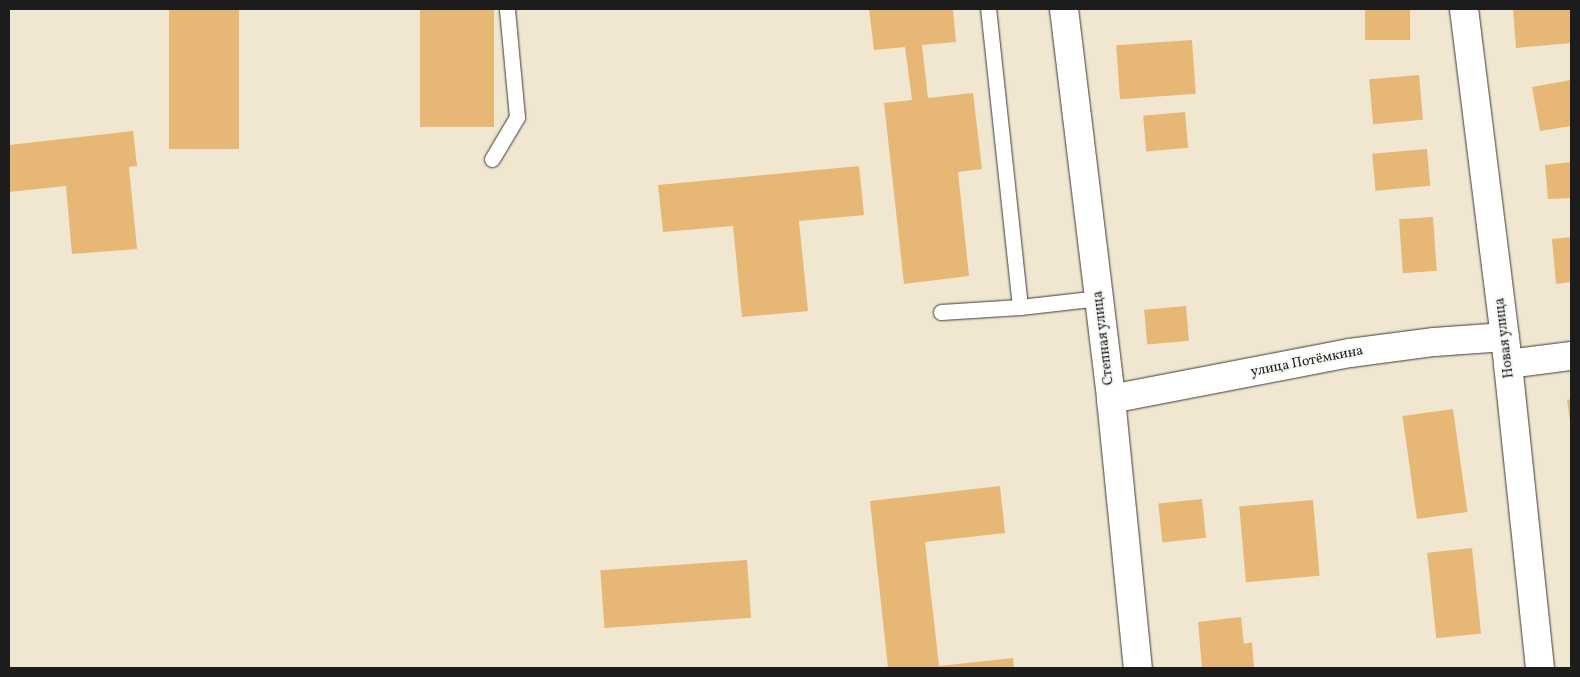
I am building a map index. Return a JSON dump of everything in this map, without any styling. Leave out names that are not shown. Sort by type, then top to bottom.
[{"type":"street","name":"Степная улица","points":[[1064,9],[1111,399],[1138,668]]},
{"type":"street","name":"Новая улица","points":[[1464,9],[1505,337],[1540,668]]},
{"type":"street","name":"улица Потёмкина","points":[[1111,399],[1350,353],[1434,342],[1505,337]]},
{"type":"street","points":[[1508,364],[1571,356]]},
{"type":"lane","points":[[492,159],[517,117],[507,9]]},
{"type":"lane","points":[[988,9],[1020,307]]},
{"type":"lane","points":[[941,312],[1020,307],[1099,298]]},
{"type":"building","points":[[169,9],[239,9],[239,149],[169,149]]},
{"type":"building","points":[[420,9],[494,9],[494,127],[420,127]]},
{"type":"building","points":[[869,9],[953,9],[956,42],[922,45],[928,98],[973,93],[982,169],[958,172],[969,276],[904,284],[884,103],[912,100],[905,47],[874,50]]},
{"type":"building","points":[[1365,9],[1410,9],[1410,40],[1365,40]]},
{"type":"building","points":[[1513,9],[1571,9],[1571,43],[1516,48]]},
{"type":"building","points":[[1192,40],[1196,94],[1120,99],[1116,45]]},
{"type":"building","points":[[1419,75],[1423,120],[1373,124],[1369,79]]},
{"type":"building","points":[[1571,80],[1571,126],[1540,131],[1532,87]]},
{"type":"building","points":[[1185,112],[1188,148],[1146,152],[1143,116]]},
{"type":"building","points":[[133,131],[137,166],[129,167],[137,249],[72,254],[66,186],[9,192],[9,145]]},
{"type":"building","points":[[1427,149],[1430,186],[1375,191],[1372,154]]},
{"type":"building","points":[[1571,162],[1571,198],[1548,199],[1545,165]]},
{"type":"building","points":[[859,166],[864,215],[799,221],[808,311],[742,317],[733,226],[663,232],[658,185]]},
{"type":"building","points":[[1433,217],[1437,271],[1403,273],[1399,219]]},
{"type":"building","points":[[1571,237],[1571,282],[1556,284],[1552,239]]},
{"type":"building","points":[[1186,306],[1189,341],[1147,345],[1144,310]]},
{"type":"building","points":[[1571,399],[1571,422],[1570,422],[1567,400]]},
{"type":"building","points":[[1453,409],[1467,512],[1417,519],[1402,416]]},
{"type":"building","points":[[1000,486],[1005,533],[925,542],[939,666],[1013,658],[1014,668],[888,668],[870,501]]},
{"type":"building","points":[[1202,499],[1206,538],[1162,542],[1158,504]]},
{"type":"building","points":[[1313,500],[1320,576],[1246,582],[1239,506]]},
{"type":"building","points":[[1472,548],[1481,634],[1436,638],[1427,553]]},
{"type":"building","points":[[747,560],[751,618],[604,628],[600,570]]},
{"type":"building","points":[[1241,617],[1244,644],[1252,642],[1254,668],[1202,668],[1198,622]]}]
